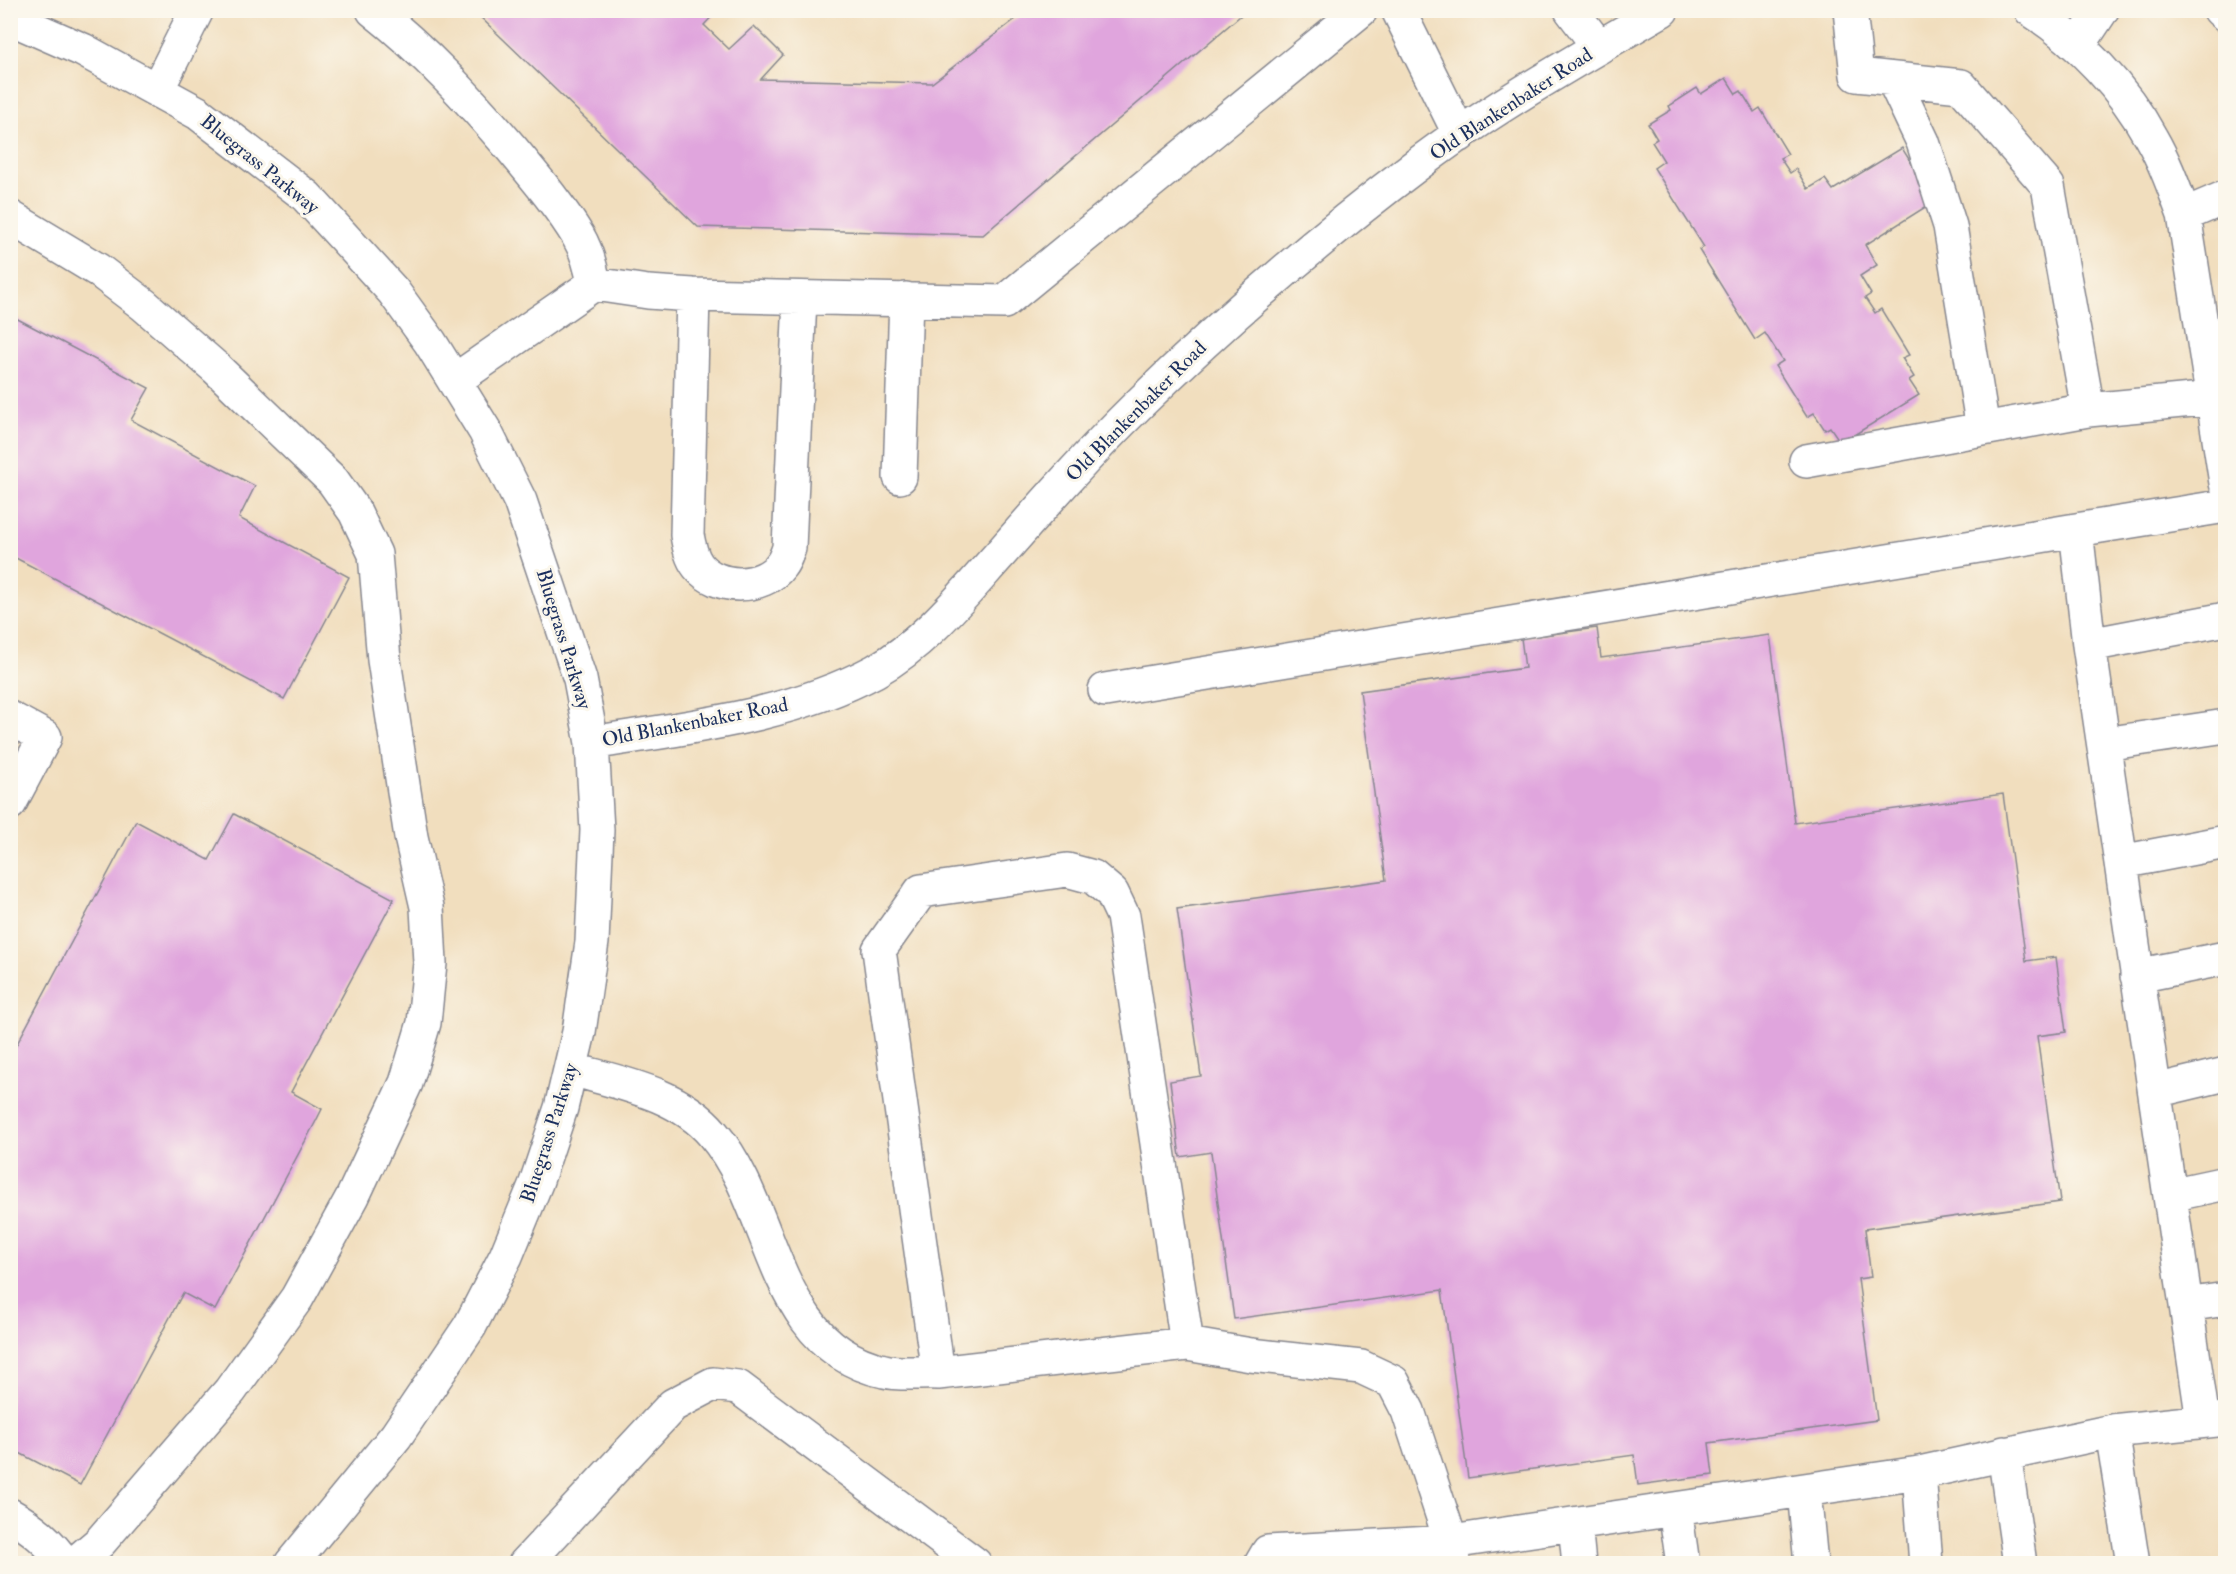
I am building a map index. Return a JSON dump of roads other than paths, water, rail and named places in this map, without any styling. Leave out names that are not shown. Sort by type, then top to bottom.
[{"type":"street","points":[[157,90],[197,10]]},
{"type":"street","points":[[374,10],[454,84],[533,175],[579,237],[589,261],[594,284]]},
{"type":"street","points":[[454,381],[594,284],[648,292],[693,295],[1004,302],[1360,10]]},
{"type":"street","points":[[1398,10],[1460,135]]},
{"type":"street","points":[[1572,10],[1599,47]]},
{"type":"street","name":"Old Blankenbaker Road","points":[[592,743],[734,719],[784,707],[840,688],[878,669],[914,644],[950,609],[1051,496],[1136,407],[1254,296],[1415,166],[1533,86],[1662,10]]},
{"type":"street","points":[[1850,10],[1857,75],[1961,86],[2048,186],[2088,410]]},
{"type":"street","points":[[2031,10],[2078,46],[2113,83],[2151,136],[2169,175],[2184,215],[2226,483]]},
{"type":"street","points":[[2078,46],[2102,10]]},
{"type":"street","points":[[2220,10],[2226,15]]},
{"type":"street","name":"Bluegrass Parkway","points":[[10,18],[83,50],[198,113],[306,196],[393,291],[430,342],[485,431],[520,501],[580,680],[592,743],[597,830],[592,942],[579,1032],[571,1069],[561,1108],[536,1183],[506,1256],[470,1326],[396,1436],[291,1563]]},
{"type":"street","points":[[1893,79],[1923,142],[1950,226],[1983,429]]},
{"type":"street","points":[[2184,215],[2226,197]]},
{"type":"street","points":[[10,217],[98,270],[144,305],[216,368],[333,481],[356,512],[375,554],[384,660],[411,837],[427,907],[430,963],[424,1023],[406,1083],[353,1196],[297,1298],[230,1391],[100,1542],[74,1563]]},
{"type":"street","points":[[693,295],[687,536],[690,550],[698,566],[708,575],[738,584],[766,579],[781,566],[789,548],[800,298]]},
{"type":"street","points":[[900,477],[906,299]]},
{"type":"street","points":[[1806,461],[2088,410],[2212,398]]},
{"type":"street","points":[[1105,690],[2226,506]]},
{"type":"street","points":[[1261,1563],[1268,1552],[1350,1555],[1452,1553],[1575,1524],[1919,1473],[2112,1431],[2214,1420],[2186,1305],[2089,645],[2076,530]]},
{"type":"street","points":[[2089,645],[2226,619]]},
{"type":"street","points":[[10,718],[45,737],[10,803]]},
{"type":"street","points":[[2104,744],[2226,726]]},
{"type":"street","points":[[2121,862],[2226,842]]},
{"type":"street","points":[[938,1373],[879,950],[921,891],[1066,870],[1093,877],[1112,893],[1124,916],[1187,1344]]},
{"type":"street","points":[[2137,976],[2226,958]]},
{"type":"street","points":[[571,1069],[672,1102],[683,1107],[712,1132],[737,1167],[756,1208],[773,1259],[794,1301],[817,1334],[851,1360],[885,1372],[938,1373],[1187,1344],[1362,1367],[1393,1382],[1408,1411],[1452,1553]]},
{"type":"street","points":[[2155,1091],[2226,1074]]},
{"type":"street","points":[[2170,1195],[2226,1183]]},
{"type":"street","points":[[2186,1305],[2226,1299]]},
{"type":"street","points":[[525,1563],[673,1404],[713,1384],[738,1387],[975,1563]]},
{"type":"street","points":[[2112,1431],[2133,1563]]},
{"type":"street","points":[[2004,1453],[2020,1563]]},
{"type":"street","points":[[1919,1473],[1926,1563]]},
{"type":"street","points":[[1803,1491],[1811,1563]]},
{"type":"street","points":[[1675,1509],[1683,1563]]},
{"type":"street","points":[[10,1515],[51,1544],[65,1563]]},
{"type":"street","points":[[1575,1524],[1579,1563]]}]
